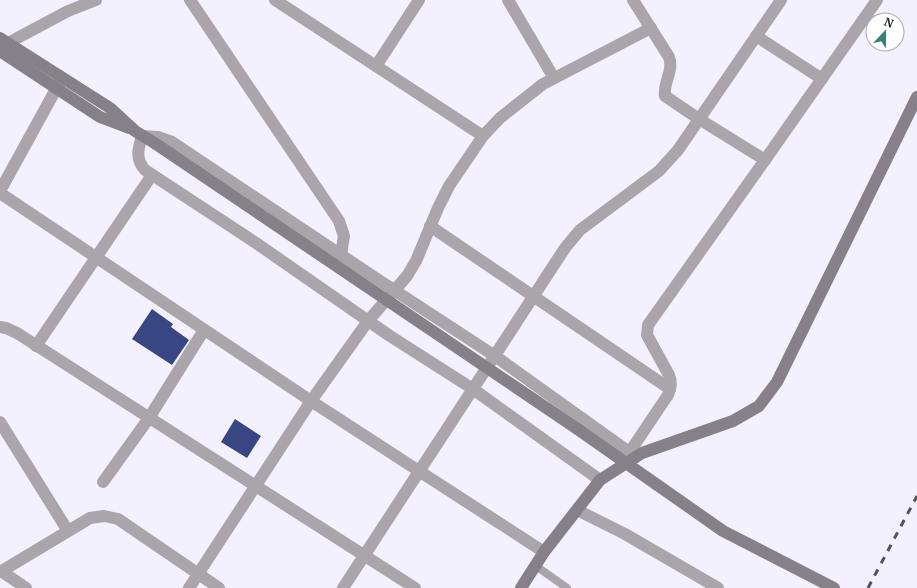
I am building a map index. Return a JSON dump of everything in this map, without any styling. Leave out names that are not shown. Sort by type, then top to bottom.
[{"type":"main road","points":[[2,45],[59,83],[100,117],[139,133],[156,144],[576,428],[723,531],[834,588]]},
{"type":"main road","points":[[521,588],[544,552],[600,480],[633,455],[733,421],[759,406],[777,382],[917,97]]},
{"type":"street","points":[[2,45],[95,0]]},
{"type":"street","points":[[190,0],[339,221],[344,236],[341,255]]},
{"type":"street","points":[[275,0],[483,136]]},
{"type":"street","points":[[376,66],[419,0]]},
{"type":"street","points":[[508,0],[554,78]]},
{"type":"street","points":[[633,0],[671,63],[664,91],[665,96],[765,160]]},
{"type":"street","points":[[343,588],[565,248],[580,230],[659,171],[678,150],[781,0]]},
{"type":"street","points":[[600,480],[473,389],[368,321],[256,243],[152,175],[140,165],[138,158],[139,133],[158,136],[172,142],[495,356],[633,455],[668,395],[671,382],[669,375],[647,335],[648,325],[876,0]]},
{"type":"street","points":[[189,588],[311,401],[368,321],[407,276],[416,261],[430,226],[449,186],[483,136],[500,118],[543,84],[651,28]]},
{"type":"street","points":[[756,36],[822,79]]},
{"type":"street","points":[[59,83],[0,192],[311,401],[544,552]]},
{"type":"street","points":[[36,346],[152,175]]},
{"type":"street","points":[[430,226],[670,389]]},
{"type":"street","points":[[0,327],[6,328],[36,346],[415,588]]},
{"type":"street","points":[[103,482],[149,418],[204,330]]},
{"type":"street","points":[[0,422],[68,532]]},
{"type":"street","points":[[577,510],[625,534],[718,588]]},
{"type":"street","points":[[26,588],[0,571],[90,518],[104,516],[118,519],[219,588]]},
{"type":"lane","points":[[536,566],[567,588]]},
{"type":"building","points":[[152,309],[173,324],[171,327],[189,340],[172,365],[132,339]]},
{"type":"building","points":[[235,419],[261,436],[247,458],[221,442]]},
{"type":"railway","points":[[868,588],[917,496]]}]
